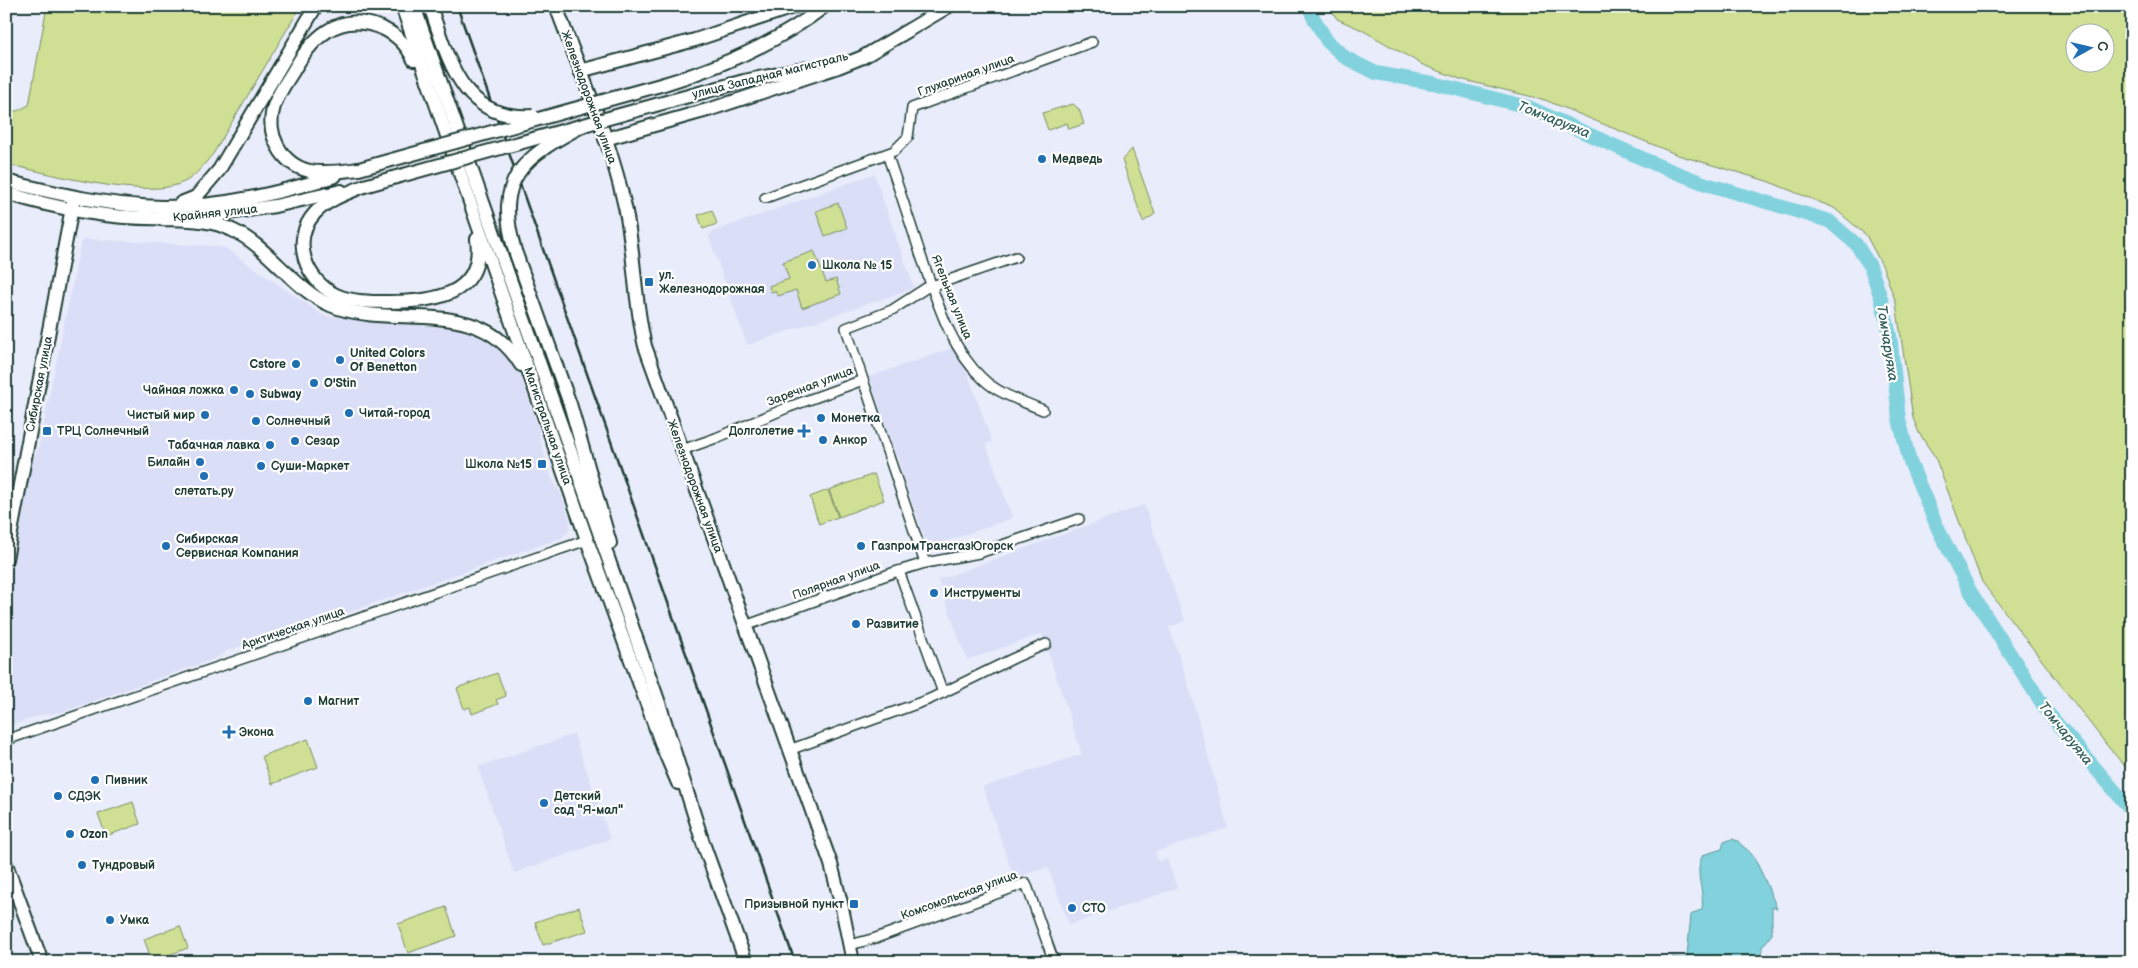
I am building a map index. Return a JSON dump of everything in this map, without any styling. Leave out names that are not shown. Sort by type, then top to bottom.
[{"type":"main road","points":[[162,213],[196,197],[214,178],[316,6]]},
{"type":"main road","name":"Магистральная улица","points":[[402,6],[587,540],[663,748],[703,843]]},
{"type":"main road","name":"Магистральная улица","points":[[414,6],[660,706],[703,843],[746,962]]},
{"type":"main road","points":[[430,6],[457,78],[466,90],[482,105],[499,113],[517,116],[568,111]]},
{"type":"main road","name":"Железнодорожная улица","points":[[556,6],[606,139],[619,184],[629,228],[641,330],[654,374],[830,864],[842,903],[853,962]]},
{"type":"main road","points":[[580,70],[695,40],[796,6]]},
{"type":"main road","name":"улица Западная магистраль","points":[[568,111],[697,74],[741,56],[782,35],[825,6]]},
{"type":"main road","name":"улица Западная магистраль","points":[[364,186],[744,81],[820,66],[857,53],[908,30],[949,6]]},
{"type":"main road","points":[[444,128],[429,98],[411,53],[401,41],[384,29],[366,23],[350,23],[320,35],[304,52],[277,98],[271,119],[272,130],[282,153],[299,167],[321,172],[359,169],[568,111]]},
{"type":"main road","points":[[606,139],[712,110],[838,67],[863,57],[908,30]]},
{"type":"main road","points":[[584,125],[533,156],[518,173],[508,199],[509,227],[513,244],[570,404],[617,566],[644,647],[660,706]]},
{"type":"main road","name":"Крайняя улица","points":[[162,213],[248,198],[301,186],[359,169]]},
{"type":"main road","points":[[364,186],[323,206],[309,222],[302,242],[308,268],[317,282],[338,296],[379,302],[424,300],[441,297],[454,291],[468,279],[476,267],[477,241],[465,201],[459,172]]},
{"type":"main road","name":"Крайняя улица","points":[[6,181],[73,203]]},
{"type":"main road","name":"Крайняя улица","points":[[6,193],[73,203],[125,204],[162,213],[206,216],[252,210],[364,186]]},
{"type":"main road","name":"Сибирская улица","points":[[6,559],[73,203]]},
{"type":"main road","points":[[162,213],[213,223],[234,230],[254,244],[306,290],[336,308],[363,313],[450,320],[477,326],[494,336],[514,354],[538,398]]},
{"type":"main road","points":[[6,864],[42,962]]},
{"type":"street","name":"Глухариная улица","points":[[765,198],[887,154],[900,147],[908,138],[912,108],[1092,42]]},
{"type":"street","name":"Ягельная улица","points":[[887,154],[932,286],[955,340],[973,369],[992,387],[1042,410]]},
{"type":"street","name":"Заречная улица","points":[[682,450],[716,438],[789,407],[863,380],[846,328],[892,310],[919,291],[1016,257]]},
{"type":"street","points":[[863,380],[925,562]]},
{"type":"street","name":"Полярная улица","points":[[745,626],[925,562],[979,553],[1079,519]]},
{"type":"street","name":"Арктическая улица","points":[[6,740],[587,540]]},
{"type":"street","points":[[899,571],[943,693]]},
{"type":"street","points":[[789,750],[943,693],[1046,644]]},
{"type":"street","name":"Комсомольская улица","points":[[850,945],[876,938],[1026,884],[1054,962]]},
{"type":"shaded area","name":"Школа № 15","points":[[874,174],[914,288],[747,345],[709,237],[712,232]]},
{"type":"shaded area","points":[[85,239],[225,248],[324,316],[460,329],[484,336],[500,348],[520,374],[539,429],[540,440],[552,479],[562,496],[570,521],[569,531],[561,538],[268,640],[249,643],[227,651],[214,659],[62,712],[41,715],[6,727],[6,602],[32,461],[39,447],[81,242]]},
{"type":"shaded area","points":[[953,348],[967,372],[992,442],[986,444],[1012,518],[928,548],[869,377]]},
{"type":"shaded area","points":[[1144,505],[1185,621],[1169,627],[1187,680],[1228,828],[1155,852],[1158,862],[1167,859],[1177,888],[1069,925],[1048,867],[1014,878],[983,787],[1082,754],[1042,634],[967,660],[938,580]]},
{"type":"shaded area","name":"Детский сад \"Я-мал\"","points":[[574,734],[610,839],[514,873],[478,767]]},
{"type":"green space","points":[[47,6],[301,6],[213,154],[186,181],[170,187],[149,188],[98,184],[6,164],[6,110],[17,111],[29,105]]},
{"type":"green space","points":[[1329,6],[2132,6],[2132,774],[2109,748],[1982,582],[1935,457],[1919,433],[1913,418],[1896,303],[1883,267],[1866,235],[1834,208],[1767,181],[1678,155],[1545,100],[1460,79],[1423,65],[1362,30],[1337,19]]},
{"type":"green space","points":[[1073,104],[1079,109],[1084,124],[1069,129],[1067,123],[1048,130],[1042,113]]},
{"type":"green space","points":[[1132,149],[1155,214],[1143,222],[1122,160]]},
{"type":"green space","points":[[838,203],[847,228],[825,236],[816,211]]},
{"type":"green space","points":[[712,210],[717,224],[703,229],[698,215]]},
{"type":"green space","points":[[814,251],[826,282],[836,279],[841,294],[802,308],[796,290],[778,296],[775,291],[771,292],[769,286],[789,279],[783,262]]},
{"type":"green space","points":[[874,474],[884,500],[839,517],[829,490]]},
{"type":"green space","points":[[828,490],[838,517],[819,524],[810,497]]},
{"type":"green space","points":[[497,673],[506,696],[496,700],[498,704],[472,714],[470,707],[464,709],[457,688]]},
{"type":"green space","points":[[308,739],[318,767],[272,784],[262,756]]},
{"type":"green space","points":[[133,802],[140,824],[106,836],[98,814]]},
{"type":"green space","points":[[446,907],[456,936],[408,953],[398,924]]},
{"type":"green space","points":[[579,907],[587,931],[543,945],[535,922]]},
{"type":"green space","points":[[180,926],[188,948],[152,961],[144,939]]},
{"type":"water","points":[[1732,839],[1738,841],[1752,855],[1777,909],[1772,907],[1772,934],[1762,947],[1762,962],[1676,962],[1672,957],[1683,958],[1687,956],[1691,915],[1702,909],[1699,875],[1700,861],[1703,855],[1722,849],[1724,842]]},
{"type":"waterway","name":"Томчаруяха","points":[[1309,6],[1327,41],[1346,58],[1376,73],[1433,83],[1528,107],[1657,165],[1703,183],[1829,221],[1856,244],[1870,266],[1881,298],[1890,335],[1899,419],[1910,462],[1938,529],[1970,591],[2048,713],[2132,811]]},
{"type":"railway","points":[[457,6],[795,962]]},
{"type":"place","name":"Медведь","points":[[1042,159]]},
{"type":"place","name":"Школа № 15","points":[[812,265]]},
{"type":"place","name":"ул. Железнодорожная","points":[[649,282]]},
{"type":"place","name":"United Colors Of Benetton","points":[[340,360]]},
{"type":"place","name":"Cstore","points":[[296,364]]},
{"type":"place","name":"O'Stin","points":[[314,383]]},
{"type":"place","name":"Чайная ложка","points":[[234,390]]},
{"type":"place","name":"Subway","points":[[250,394]]},
{"type":"place","name":"Читай-город","points":[[349,413]]},
{"type":"place","name":"Чистый мир","points":[[205,415]]},
{"type":"place","name":"Монетка","points":[[821,418]]},
{"type":"place","name":"Солнечный","points":[[256,421]]},
{"type":"place","name":"ТРЦ Солнечный","points":[[47,431]]},
{"type":"place","name":"Долголетие","points":[[804,431]]},
{"type":"place","name":"Анкор","points":[[823,440]]},
{"type":"place","name":"Сезар","points":[[295,441]]},
{"type":"place","name":"Табачная лавка","points":[[270,445]]},
{"type":"place","name":"Билайн","points":[[200,462]]},
{"type":"place","name":"Школа №15","points":[[542,464]]},
{"type":"place","name":"Суши-Маркет","points":[[261,466]]},
{"type":"place","name":"слетать.ру","points":[[204,476]]},
{"type":"place","name":"Сибирская Сервисная Компания","points":[[166,546]]},
{"type":"place","name":"ГазпромТрансгазЮгорск","points":[[861,546]]},
{"type":"place","name":"Инструменты","points":[[934,593]]},
{"type":"place","name":"Развитие","points":[[856,624]]},
{"type":"place","name":"Магнит","points":[[308,701]]},
{"type":"place","name":"Экона","points":[[229,732]]},
{"type":"place","name":"Пивник","points":[[95,780]]},
{"type":"place","name":"СДЭК","points":[[58,796]]},
{"type":"place","name":"Детский сад \"Я-мал\"","points":[[544,803]]},
{"type":"place","name":"Ozon","points":[[70,834]]},
{"type":"place","name":"Тундровый","points":[[82,865]]},
{"type":"place","name":"Призывной пункт","points":[[854,904]]},
{"type":"place","name":"СТО","points":[[1072,908]]},
{"type":"place","name":"Умка","points":[[110,920]]}]
